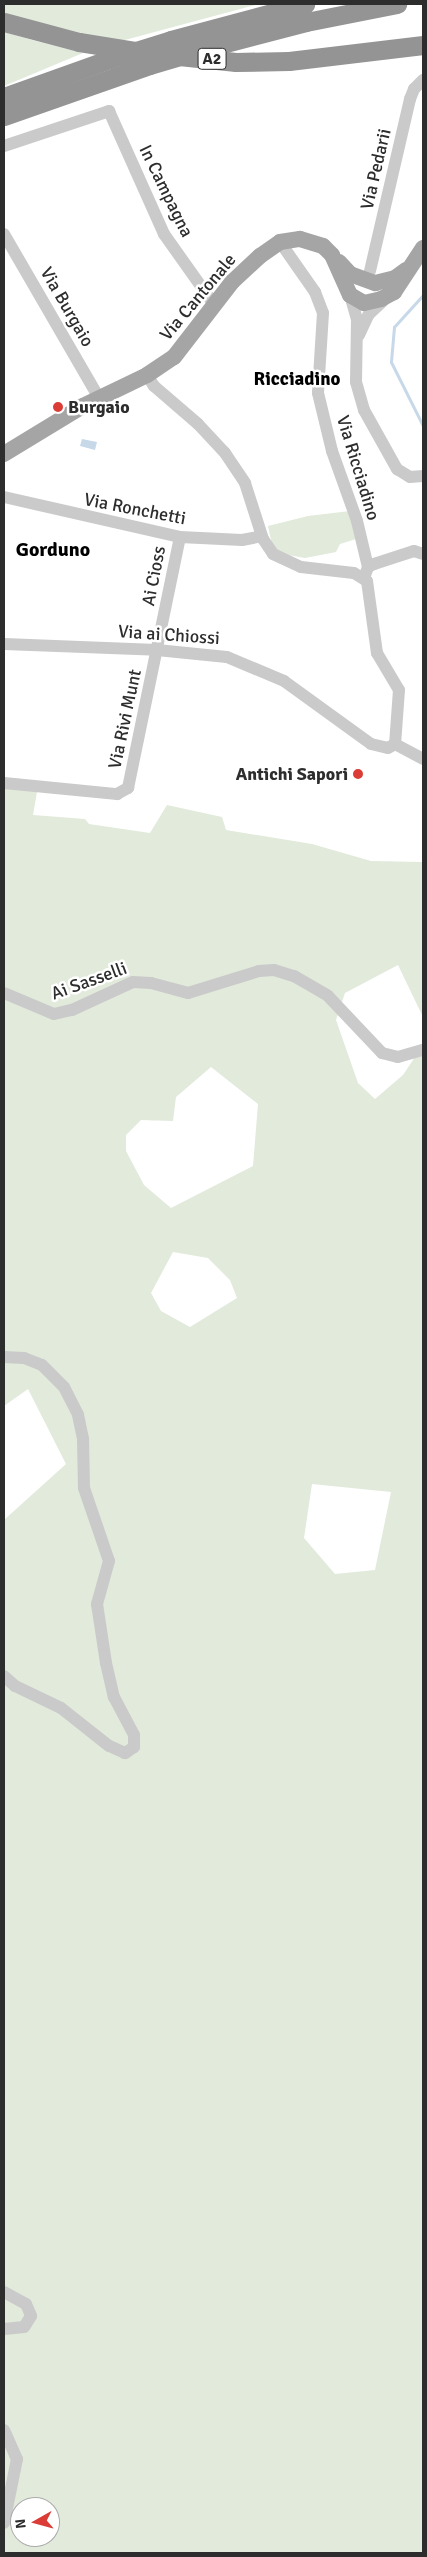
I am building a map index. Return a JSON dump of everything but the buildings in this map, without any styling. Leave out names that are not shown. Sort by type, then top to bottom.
[{"type":"highway","name":"A2","points":[[4,97],[110,59],[171,40],[305,4]]},
{"type":"highway","name":"A2","points":[[4,116],[150,65],[214,46],[306,22],[397,4]]},
{"type":"highway","name":"A2","points":[[4,22],[101,47],[236,62],[334,58],[423,45]]},
{"type":"main road","points":[[280,242],[307,240],[323,246],[350,274],[375,283],[407,270]]},
{"type":"main road","name":"Via Cantonale","points":[[4,454],[99,398],[147,375],[182,349],[250,264],[280,242]]},
{"type":"main road","points":[[332,255],[356,299],[388,296],[399,286],[407,270],[423,248]]},
{"type":"street","name":"Via Pedarii","points":[[370,271],[410,99],[414,89],[423,80]]},
{"type":"street","name":"In Campagna","points":[[4,146],[110,111],[164,234],[215,306]]},
{"type":"street","name":"Via Burgaio","points":[[4,234],[99,398]]},
{"type":"street","name":"Via Ricciadino","points":[[280,242],[315,292],[323,313],[318,393],[332,451],[357,521],[369,590],[370,618],[377,653],[399,690],[395,744]]},
{"type":"street","points":[[356,299],[389,286],[407,270]]},
{"type":"street","points":[[350,274],[359,323],[356,345],[356,382],[364,410],[397,469],[410,477],[423,479]]},
{"type":"street","points":[[359,323],[388,296]]},
{"type":"street","points":[[147,375],[154,386],[198,424],[225,453],[245,483],[268,550],[281,559],[317,569],[366,572],[414,551],[423,554]]},
{"type":"street","name":"Via Ronchetti","points":[[4,497],[180,537],[236,540],[262,536]]},
{"type":"street","name":"Ai Cioss","points":[[157,650],[180,537]]},
{"type":"street","name":"Via ai Chiossi","points":[[4,644],[210,653],[242,662],[284,681],[371,744],[388,748],[395,744]]},
{"type":"street","name":"Via Rivi Munt","points":[[4,783],[117,794],[124,791],[130,782],[157,650]]},
{"type":"street","points":[[395,744],[423,759]]},
{"type":"street","name":"Ai Sasselli","points":[[4,993],[54,1014],[72,1010],[132,982],[151,983],[170,991],[188,993],[259,971],[274,970],[294,976],[328,996],[382,1053],[398,1057],[423,1050]]},
{"type":"street","points":[[4,1357],[24,1358],[42,1365],[64,1388],[78,1416],[83,1439],[84,1488],[109,1561],[97,1604],[106,1663],[114,1697],[134,1735],[134,1747],[125,1753],[110,1746],[61,1708],[15,1686],[4,1676]]},
{"type":"street","points":[[4,2292],[26,2304],[31,2316],[24,2327],[4,2329]]},
{"type":"street","points":[[4,2430],[17,2459],[4,2523]]},
{"type":"green space","points":[[4,4],[259,4],[110,44],[4,18]]},
{"type":"green space","points":[[4,32],[32,40],[83,53],[4,86]]},
{"type":"green space","points":[[350,511],[356,539],[340,544],[336,552],[305,558],[283,554],[272,545],[268,526],[308,516]]},
{"type":"green space","points":[[4,783],[38,786],[33,815],[85,819],[89,824],[150,833],[167,805],[222,817],[226,830],[312,844],[371,861],[423,862],[423,1017],[398,965],[345,993],[336,1020],[358,1083],[375,1099],[403,1075],[423,1045],[423,2553],[4,2553],[4,1520],[66,1464],[28,1389],[4,1406]],"holes":[[[211,1067],[258,1104],[253,1166],[171,1208],[144,1185],[126,1151],[126,1135],[141,1120],[173,1121],[176,1097]],[[173,1252],[208,1258],[230,1280],[237,1298],[190,1327],[161,1311],[151,1293]],[[312,1484],[391,1492],[375,1570],[335,1574],[304,1538]]]},
{"type":"water","points":[[82,439],[97,442],[95,450],[80,446]]},
{"type":"waterway","name":"Gorduno","points":[[423,295],[394,327],[391,362],[423,426]]},
{"type":"place","name":"Burgaio","points":[[58,407]]},
{"type":"place","name":"Antichi Sapori","points":[[358,774]]},
{"type":"district","name":"Ricciadino","points":[[297,380]]},
{"type":"district","name":"Gorduno","points":[[53,549]]}]
